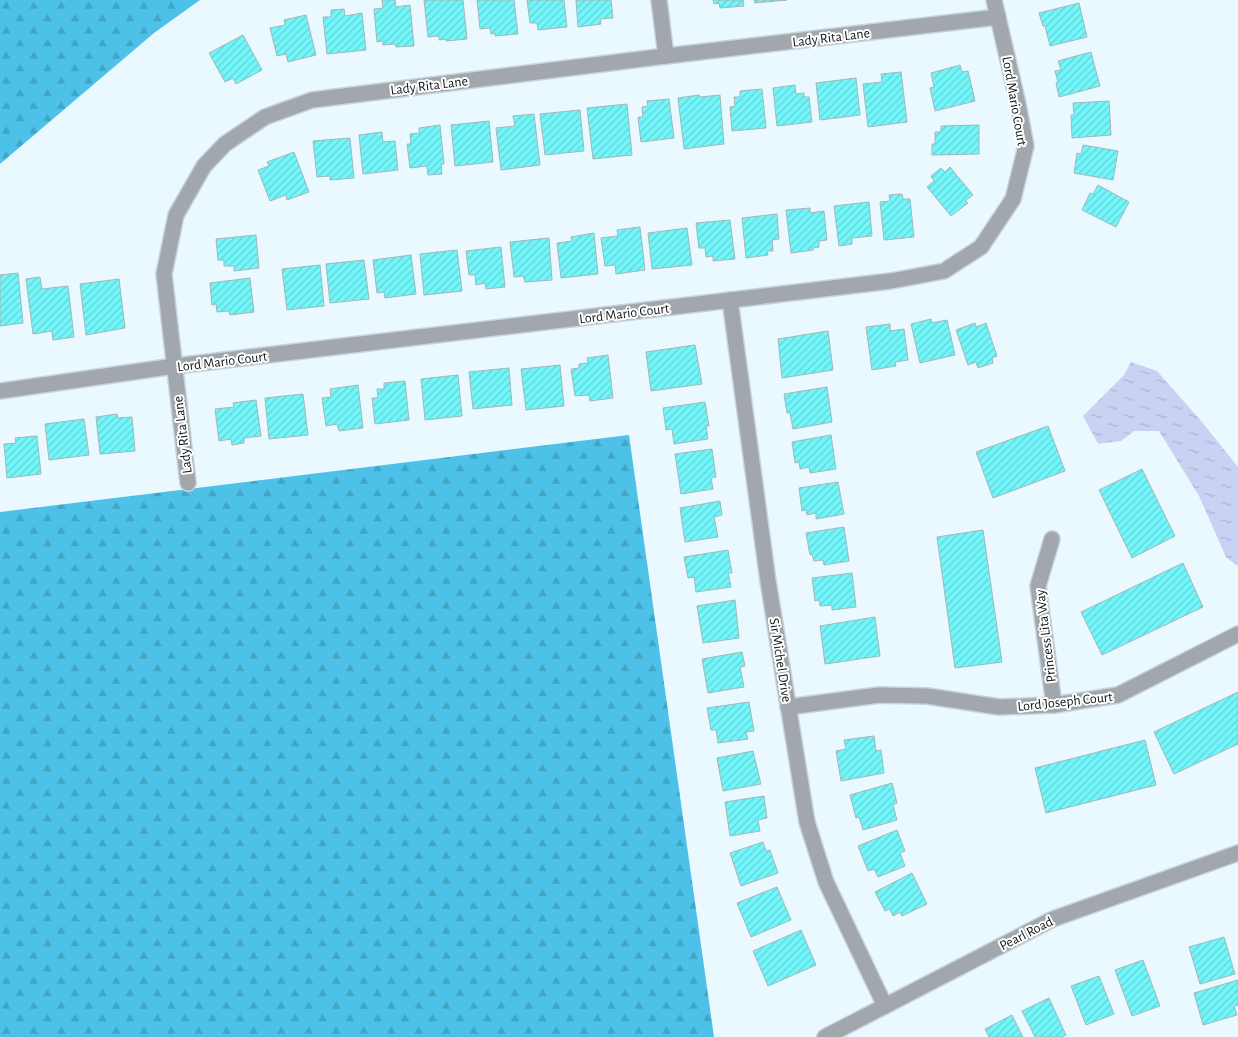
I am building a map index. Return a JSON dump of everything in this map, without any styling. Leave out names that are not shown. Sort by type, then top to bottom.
[{"type":"street","points":[[659,0],[666,56]]},
{"type":"street","name":"Lord Mario Court","points":[[0,391],[174,366],[891,281],[944,271],[981,247],[1013,199],[1026,146],[994,0]]},
{"type":"street","name":"Lady Rita Lane","points":[[188,483],[164,274],[176,215],[204,166],[225,144],[265,116],[312,100],[998,17]]},
{"type":"street","name":"Sir Michel Drive","points":[[730,300],[768,582],[807,822],[826,882],[884,1006]]},
{"type":"street","name":"Princess Lita Way","points":[[1052,539],[1038,586],[1054,705]]},
{"type":"street","name":"Lord Joseph Court","points":[[788,707],[879,695],[927,696],[999,707],[1054,705],[1118,695],[1238,634]]},
{"type":"street","name":"Pearl Road","points":[[825,1037],[1053,919],[1238,853]]},
{"type":"green space","points":[[0,0],[200,0],[154,33],[0,164]]},
{"type":"green space","points":[[629,435],[714,1037],[0,1037],[0,512]]},
{"type":"water","points":[[1131,362],[1157,371],[1202,422],[1238,467],[1238,565],[1226,557],[1199,496],[1159,431],[1134,431],[1121,441],[1098,444],[1083,416],[1124,375]]},
{"type":"building","points":[[382,0],[395,0],[396,7],[410,5],[414,46],[396,47],[395,44],[383,45],[383,41],[377,42],[374,9],[383,8]]},
{"type":"building","points":[[424,0],[463,0],[467,39],[446,41],[446,39],[439,40],[439,36],[428,37]]},
{"type":"building","points":[[477,0],[514,0],[518,34],[495,36],[495,33],[491,34],[490,28],[480,29]]},
{"type":"building","points":[[527,0],[564,0],[567,27],[538,30],[537,23],[530,23]]},
{"type":"building","points":[[576,0],[611,0],[613,18],[600,19],[601,24],[578,27]]},
{"type":"building","points":[[713,0],[743,0],[744,6],[720,8],[719,3],[714,4]]},
{"type":"building","points":[[754,0],[787,0],[755,3]]},
{"type":"building","points":[[1079,3],[1087,37],[1050,46],[1045,26],[1043,26],[1039,13]]},
{"type":"building","points":[[344,9],[345,16],[362,13],[366,50],[327,54],[323,17],[331,17],[331,10]]},
{"type":"building","points":[[306,15],[316,55],[288,62],[286,54],[277,56],[270,28],[285,25],[284,20]]},
{"type":"building","points":[[243,35],[262,70],[236,84],[233,78],[225,82],[209,53]]},
{"type":"building","points":[[1091,52],[1100,86],[1059,97],[1055,71],[1061,70],[1058,61]]},
{"type":"building","points":[[960,65],[962,72],[968,71],[975,101],[935,111],[930,88],[934,87],[931,73]]},
{"type":"building","points":[[901,72],[907,122],[868,127],[863,84],[882,82],[881,74]]},
{"type":"building","points":[[856,78],[860,115],[820,120],[816,83]]},
{"type":"building","points":[[795,85],[796,94],[804,93],[804,97],[809,97],[812,122],[777,126],[773,88]]},
{"type":"building","points":[[762,89],[766,128],[732,131],[730,107],[735,106],[734,97],[740,97],[740,91]]},
{"type":"building","points":[[699,95],[700,97],[720,95],[724,144],[684,149],[678,98]]},
{"type":"building","points":[[669,99],[674,138],[641,142],[638,117],[643,117],[642,107],[648,106],[647,101]]},
{"type":"building","points":[[1109,101],[1111,135],[1072,138],[1071,115],[1074,115],[1073,103]]},
{"type":"building","points":[[627,104],[632,155],[593,159],[587,108]]},
{"type":"building","points":[[580,110],[584,151],[545,155],[540,114]]},
{"type":"building","points":[[534,114],[540,165],[501,170],[496,128],[515,126],[513,116]]},
{"type":"building","points":[[489,121],[493,162],[455,166],[451,125]]},
{"type":"building","points":[[440,125],[444,164],[441,164],[442,174],[428,175],[427,166],[410,168],[407,144],[411,144],[410,134],[419,133],[419,128]]},
{"type":"building","points":[[979,125],[979,154],[932,155],[932,144],[935,144],[935,132],[941,132],[941,126]]},
{"type":"building","points":[[382,132],[383,142],[395,141],[398,170],[363,174],[359,135]]},
{"type":"building","points":[[350,138],[354,178],[330,180],[330,176],[317,177],[313,141]]},
{"type":"building","points":[[1083,145],[1118,151],[1113,180],[1074,173],[1077,153],[1081,154]]},
{"type":"building","points":[[294,152],[309,192],[287,200],[286,195],[270,201],[258,170],[269,166],[267,162]]},
{"type":"building","points":[[950,167],[973,195],[965,201],[968,203],[951,216],[927,187],[934,181],[931,176],[941,168],[945,172]]},
{"type":"building","points":[[1098,185],[1129,202],[1116,227],[1082,210],[1090,193],[1093,194]]},
{"type":"building","points":[[902,194],[903,199],[910,199],[914,237],[884,240],[880,202],[890,201],[889,195]]},
{"type":"building","points":[[869,202],[872,236],[852,238],[852,244],[839,246],[834,206]]},
{"type":"building","points":[[810,208],[810,213],[824,211],[827,240],[819,241],[819,247],[813,248],[813,250],[791,253],[786,210]]},
{"type":"building","points":[[777,214],[779,239],[772,240],[773,251],[767,251],[768,255],[746,258],[742,218]]},
{"type":"building","points":[[730,220],[735,259],[713,261],[713,256],[706,257],[705,248],[699,248],[696,223]]},
{"type":"building","points":[[640,227],[645,270],[616,274],[615,265],[605,266],[601,238],[618,236],[617,230]]},
{"type":"building","points":[[687,228],[692,265],[652,269],[648,233]]},
{"type":"building","points":[[594,233],[598,274],[561,278],[557,243],[572,241],[571,237]]},
{"type":"building","points":[[256,235],[259,268],[234,271],[234,266],[224,266],[224,260],[218,260],[216,239]]},
{"type":"building","points":[[549,238],[552,280],[525,282],[523,276],[514,277],[510,242]]},
{"type":"building","points":[[501,247],[505,287],[486,289],[485,283],[476,285],[475,275],[469,275],[466,251]]},
{"type":"building","points":[[457,250],[462,291],[424,295],[420,254]]},
{"type":"building","points":[[411,255],[416,294],[385,298],[384,292],[377,293],[373,260]]},
{"type":"building","points":[[364,260],[369,299],[330,303],[326,264]]},
{"type":"building","points":[[320,265],[324,306],[287,310],[282,269]]},
{"type":"building","points":[[18,273],[23,323],[0,326],[0,275]]},
{"type":"building","points":[[40,277],[42,289],[68,286],[74,337],[53,340],[52,331],[33,334],[26,279]]},
{"type":"building","points":[[250,278],[254,312],[230,315],[229,311],[217,312],[216,304],[212,305],[210,283]]},
{"type":"building","points":[[119,279],[125,328],[86,335],[80,284]]},
{"type":"building","points":[[931,319],[932,323],[947,320],[955,355],[920,363],[911,324]]},
{"type":"building","points":[[975,323],[976,327],[986,323],[997,356],[992,358],[993,363],[978,368],[976,362],[968,365],[956,330]]},
{"type":"building","points":[[890,324],[890,331],[904,329],[908,360],[895,362],[896,366],[872,370],[866,327]]},
{"type":"building","points":[[828,331],[833,370],[782,378],[778,339]]},
{"type":"building","points":[[695,345],[702,384],[651,391],[646,352]]},
{"type":"building","points":[[608,355],[613,398],[590,401],[589,395],[575,396],[571,369],[579,368],[579,364],[588,363],[587,358]]},
{"type":"building","points":[[560,365],[564,406],[526,410],[521,369]]},
{"type":"building","points":[[509,368],[512,405],[473,409],[469,372]]},
{"type":"building","points":[[458,375],[462,416],[425,420],[421,379]]},
{"type":"building","points":[[405,381],[409,420],[375,424],[372,398],[378,398],[377,389],[384,389],[384,383]]},
{"type":"building","points":[[358,385],[363,428],[339,431],[337,424],[326,426],[322,398],[331,397],[330,389]]},
{"type":"building","points":[[827,387],[832,422],[793,429],[790,413],[787,413],[784,394]]},
{"type":"building","points":[[303,394],[308,435],[269,439],[265,398]]},
{"type":"building","points":[[256,400],[261,436],[244,438],[244,443],[232,445],[231,439],[219,441],[215,409],[234,407],[233,403]]},
{"type":"building","points":[[705,402],[709,426],[706,426],[708,439],[674,444],[672,429],[666,430],[663,408]]},
{"type":"building","points":[[117,414],[118,418],[132,417],[135,451],[100,454],[96,417]]},
{"type":"building","points":[[84,419],[89,455],[49,460],[45,424]]},
{"type":"building","points":[[1048,426],[1065,471],[993,498],[976,452]]},
{"type":"building","points":[[831,435],[836,469],[810,473],[809,467],[800,469],[799,462],[795,463],[792,442]]},
{"type":"building","points":[[37,436],[41,474],[7,478],[4,444],[16,443],[15,438]]},
{"type":"building","points":[[712,449],[716,477],[711,478],[713,489],[681,494],[675,454]]},
{"type":"building","points":[[1142,469],[1175,536],[1132,558],[1099,490]]},
{"type":"building","points":[[838,482],[844,514],[816,519],[816,513],[807,515],[806,510],[802,511],[799,488]]},
{"type":"building","points":[[720,501],[722,515],[714,517],[718,537],[685,542],[680,508]]},
{"type":"building","points":[[844,527],[849,561],[824,565],[823,560],[814,561],[812,554],[810,555],[806,533]]},
{"type":"building","points":[[983,530],[1002,662],[955,668],[937,537]]},
{"type":"building","points":[[728,550],[732,573],[728,573],[731,587],[696,592],[694,577],[688,578],[684,557]]},
{"type":"building","points":[[1183,563],[1203,607],[1102,655],[1081,612]]},
{"type":"building","points":[[852,573],[856,607],[832,610],[832,605],[820,606],[819,600],[815,601],[812,578]]},
{"type":"building","points":[[735,600],[739,638],[703,643],[697,606]]},
{"type":"building","points":[[875,617],[880,656],[825,664],[820,626]]},
{"type":"building","points":[[742,652],[745,666],[740,667],[744,687],[708,693],[702,659]]},
{"type":"building","points":[[1238,692],[1238,744],[1174,774],[1154,732]]},
{"type":"building","points":[[749,702],[754,731],[746,732],[748,739],[718,743],[716,730],[711,730],[707,708]]},
{"type":"building","points":[[874,736],[876,751],[881,750],[884,773],[841,781],[836,751],[846,749],[844,740]]},
{"type":"building","points":[[1145,740],[1156,785],[1046,813],[1035,768]]},
{"type":"building","points":[[753,751],[761,784],[723,791],[717,758]]},
{"type":"building","points":[[892,783],[897,803],[893,805],[897,820],[863,830],[859,817],[856,818],[850,795]]},
{"type":"building","points":[[764,796],[767,818],[758,820],[760,831],[730,836],[725,802]]},
{"type":"building","points":[[897,830],[905,851],[900,853],[905,866],[878,877],[874,869],[868,871],[858,846]]},
{"type":"building","points":[[763,842],[766,851],[770,850],[778,873],[741,886],[730,853]]},
{"type":"building","points":[[912,873],[927,904],[902,916],[900,912],[893,916],[890,909],[885,911],[875,892]]},
{"type":"building","points":[[777,887],[791,920],[751,937],[737,903]]},
{"type":"building","points":[[801,930],[816,965],[768,986],[753,951]]},
{"type":"building","points":[[1224,937],[1235,974],[1200,984],[1189,947]]},
{"type":"building","points":[[1143,960],[1160,1006],[1132,1016],[1115,970]]},
{"type":"building","points":[[1099,976],[1114,1014],[1086,1025],[1071,986]]},
{"type":"building","points":[[1238,980],[1238,1005],[1234,1006],[1237,1015],[1203,1025],[1194,993]]},
{"type":"building","points":[[1049,998],[1066,1035],[1061,1037],[1035,1037],[1022,1011]]},
{"type":"building","points":[[1012,1015],[1023,1037],[989,1037],[985,1029]]}]
